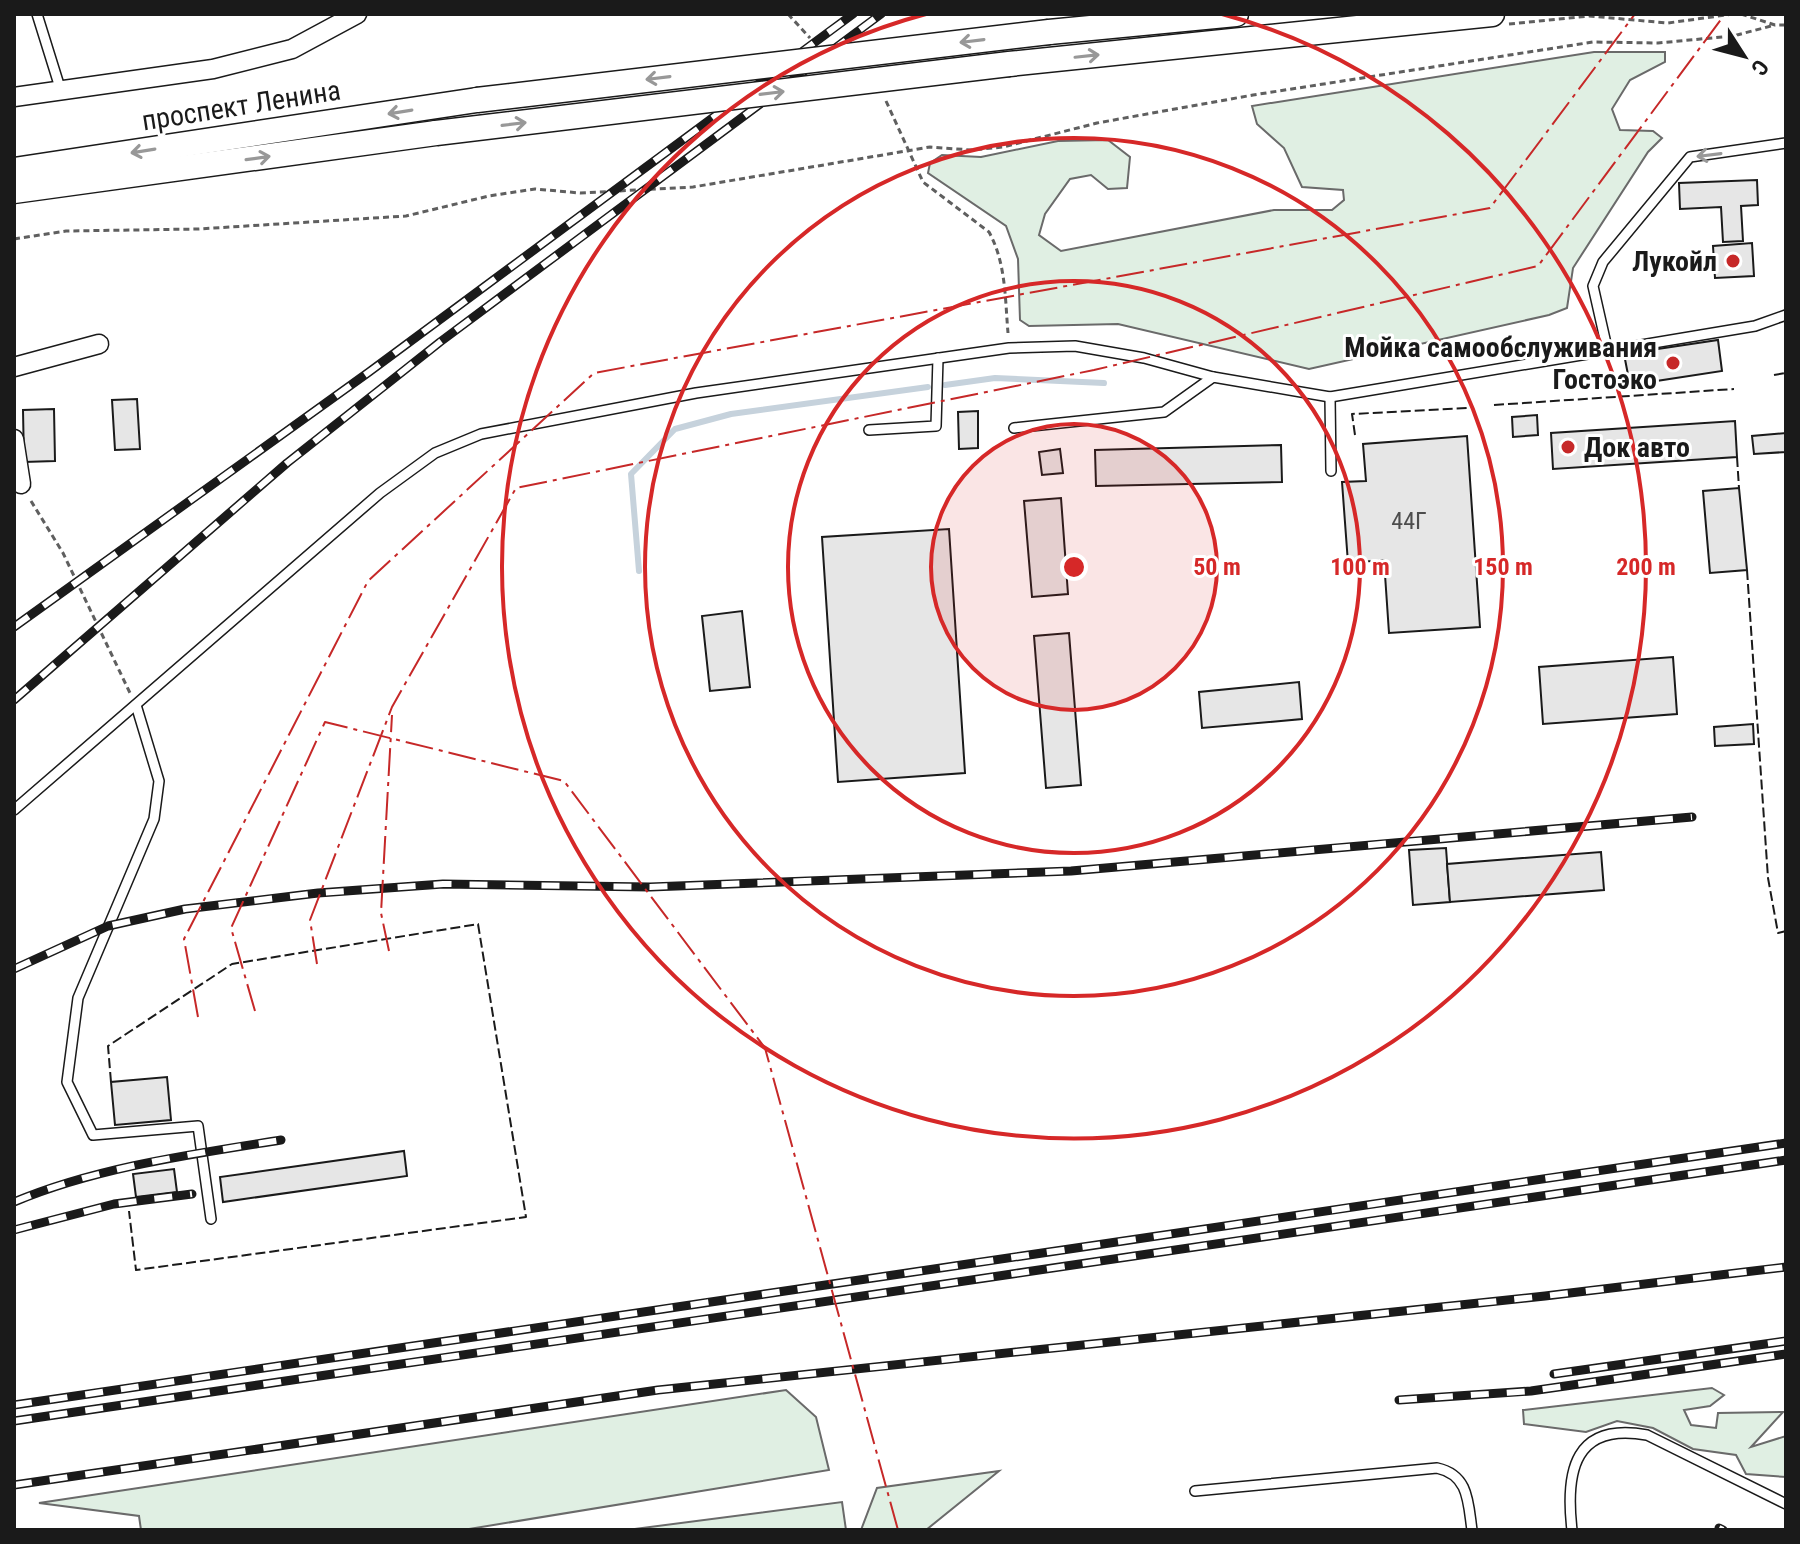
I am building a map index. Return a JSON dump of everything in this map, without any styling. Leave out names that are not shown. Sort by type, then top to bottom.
[{"type":"main road","name":"проспект Ленина","points":[[14,170],[477,100],[1049,32],[1236,14]]},
{"type":"main road","name":"проспект Ленина","points":[[14,191],[436,133],[1009,64],[1492,14]]},
{"type":"street","points":[[14,97],[213,69],[292,49],[357,14]]},
{"type":"street","points":[[14,367],[99,344]]},
{"type":"street","points":[[14,439],[17,488]]},
{"type":"lane","points":[[37,14],[61,92]]},
{"type":"lane","points":[[1607,348],[1593,286],[1603,262],[1690,157],[1777,147],[1786,143]]},
{"type":"lane","points":[[14,810],[380,493],[435,453],[481,434],[605,410],[1009,348],[1075,346],[1144,358],[1213,377],[1330,397],[1607,348],[1755,326],[1786,315]]},
{"type":"lane","points":[[869,430],[936,426],[938,358]]},
{"type":"lane","points":[[1014,428],[1164,412],[1213,377]]},
{"type":"lane","points":[[1330,397],[1331,471]]},
{"type":"lane","points":[[136,705],[159,781],[154,819],[78,998],[67,1082],[93,1135],[198,1126],[211,1219]]},
{"type":"lane","points":[[1572,1530],[1569,1502],[1578,1461],[1587,1445],[1602,1434],[1623,1431],[1647,1435],[1786,1504]]},
{"type":"lane","points":[[1195,1491],[1437,1468],[1451,1471],[1460,1479],[1466,1491],[1472,1530]]},
{"type":"path","points":[[1741,14],[1775,25]]},
{"type":"path","points":[[14,239],[66,231],[198,229],[406,216],[489,196],[535,189],[580,193],[693,187],[910,150],[1003,147],[1097,123],[1253,95],[1593,42],[1658,43],[1733,36],[1786,25]]},
{"type":"path","points":[[910,150],[913,166],[934,194],[989,232],[1003,265],[1009,348]]},
{"type":"path","points":[[17,488],[63,553],[136,705]]},
{"type":"green space","points":[[1594,52],[1665,52],[1665,62],[1630,80],[1612,109],[1620,130],[1653,131],[1662,138],[1648,152],[1573,268],[1567,308],[1549,315],[1309,369],[1118,324],[1029,326],[1020,320],[1018,259],[1006,226],[928,173],[930,163],[942,155],[981,157],[1058,141],[1108,140],[1130,157],[1127,188],[1108,189],[1091,175],[1070,179],[1045,214],[1039,235],[1061,251],[1274,210],[1332,210],[1344,200],[1343,190],[1302,187],[1284,148],[1257,124],[1252,106]]},
{"type":"green space","points":[[1712,1388],[1724,1395],[1710,1406],[1684,1410],[1691,1425],[1716,1428],[1718,1413],[1783,1412],[1751,1447],[1786,1436],[1786,1477],[1746,1474],[1736,1455],[1693,1449],[1653,1428],[1617,1421],[1586,1432],[1524,1424],[1523,1410]]},
{"type":"green space","points":[[786,1390],[816,1417],[829,1470],[463,1530],[141,1530],[139,1516],[39,1503]]},
{"type":"green space","points":[[999,1471],[926,1530],[861,1530],[877,1488]]},
{"type":"green space","points":[[842,1502],[846,1530],[627,1530]]},
{"type":"building","points":[[1757,180],[1758,205],[1741,206],[1743,241],[1723,242],[1721,207],[1680,209],[1679,183]]},
{"type":"building","name":"Лукойл","points":[[1752,243],[1754,276],[1715,278],[1713,246]]},
{"type":"building","name":"Мойка самообслуживания Гостоэко","points":[[1718,340],[1722,371],[1630,385],[1624,354]]},
{"type":"building","points":[[137,399],[140,449],[115,450],[112,400]]},
{"type":"building","points":[[54,409],[55,461],[24,462],[23,410]]},
{"type":"building","points":[[978,411],[978,448],[959,449],[958,412]]},
{"type":"building","points":[[1537,415],[1538,435],[1513,437],[1512,417]]},
{"type":"building","points":[[1735,421],[1737,457],[1553,469],[1551,433]]},
{"type":"building","points":[[1786,433],[1786,452],[1754,454],[1752,436]]},
{"type":"building","points":[[1467,436],[1480,627],[1389,633],[1384,560],[1348,563],[1342,482],[1366,481],[1363,444]]},
{"type":"building","points":[[1281,445],[1282,482],[1096,486],[1095,450]]},
{"type":"building","points":[[1060,449],[1063,473],[1042,475],[1039,452]]},
{"type":"building","points":[[1739,488],[1747,570],[1710,573],[1703,491]]},
{"type":"building","points":[[1061,498],[1068,594],[1032,597],[1024,501]]},
{"type":"building","points":[[949,529],[965,773],[838,782],[822,537]]},
{"type":"building","points":[[742,611],[750,687],[710,691],[702,616]]},
{"type":"building","points":[[1069,633],[1081,785],[1046,788],[1034,636]]},
{"type":"building","points":[[1673,657],[1677,714],[1543,724],[1539,667]]},
{"type":"building","points":[[1299,682],[1302,719],[1202,728],[1199,692]]},
{"type":"building","points":[[1753,724],[1754,744],[1715,746],[1714,727]]},
{"type":"building","points":[[1446,848],[1450,902],[1413,905],[1409,850]]},
{"type":"building","points":[[1601,852],[1604,890],[1450,902],[1447,864]]},
{"type":"building","points":[[167,1077],[171,1120],[115,1125],[111,1082]]},
{"type":"building","points":[[404,1151],[407,1176],[223,1202],[220,1177]]},
{"type":"building","points":[[174,1169],[177,1192],[136,1197],[133,1174]]},
{"type":"waterway","points":[[945,385],[995,378],[1104,383]]},
{"type":"waterway","points":[[639,571],[631,474],[675,429],[731,414],[928,387]]},
{"type":"railway","points":[[14,627],[369,372],[853,14]]},
{"type":"railway","points":[[14,700],[287,463],[440,342],[881,14]]},
{"type":"railway","points":[[14,969],[108,926],[185,909],[318,893],[443,884],[650,887],[1071,871],[1692,817]]},
{"type":"railway","points":[[14,1202],[112,1171],[281,1140]]},
{"type":"railway","points":[[14,1405],[1786,1143]]},
{"type":"railway","points":[[14,1421],[1786,1160]]},
{"type":"railway","points":[[14,1230],[114,1204],[192,1194]]},
{"type":"railway","points":[[14,1485],[658,1390],[1545,1296],[1786,1267]]},
{"type":"railway","points":[[1554,1374],[1786,1341]]},
{"type":"railway","points":[[1399,1400],[1531,1391],[1786,1354]]},
{"type":"railway","points":[[1719,1528],[1723,1530]]},
{"type":"fence","points":[[1774,375],[1786,373]]},
{"type":"fence","points":[[1494,405],[1734,389]]},
{"type":"fence","points":[[1355,435],[1352,414],[1467,408]]},
{"type":"fence","points":[[1737,457],[1739,488]]},
{"type":"fence","points":[[1747,570],[1768,878],[1778,933],[1786,931]]},
{"type":"fence","points":[[111,1082],[108,1046],[232,964],[478,924],[526,1217],[136,1270],[129,1211]]},
{"type":"power","points":[[198,1017],[184,939],[368,581],[594,373],[1490,208],[1635,14]]},
{"type":"power","points":[[317,964],[310,920],[392,707],[516,488],[1094,370],[1538,266],[1725,14]]},
{"type":"power","points":[[389,951],[381,913],[392,715]]},
{"type":"power","points":[[255,1011],[231,928],[325,722],[564,781],[765,1048],[898,1530]]},
{"type":"place","name":"Лукойл","points":[[1733,261]]},
{"type":"place","name":"Мойка самообслуживания Гостоэко","points":[[1673,363]]},
{"type":"place","name":"Док авто","points":[[1568,447]]}]
